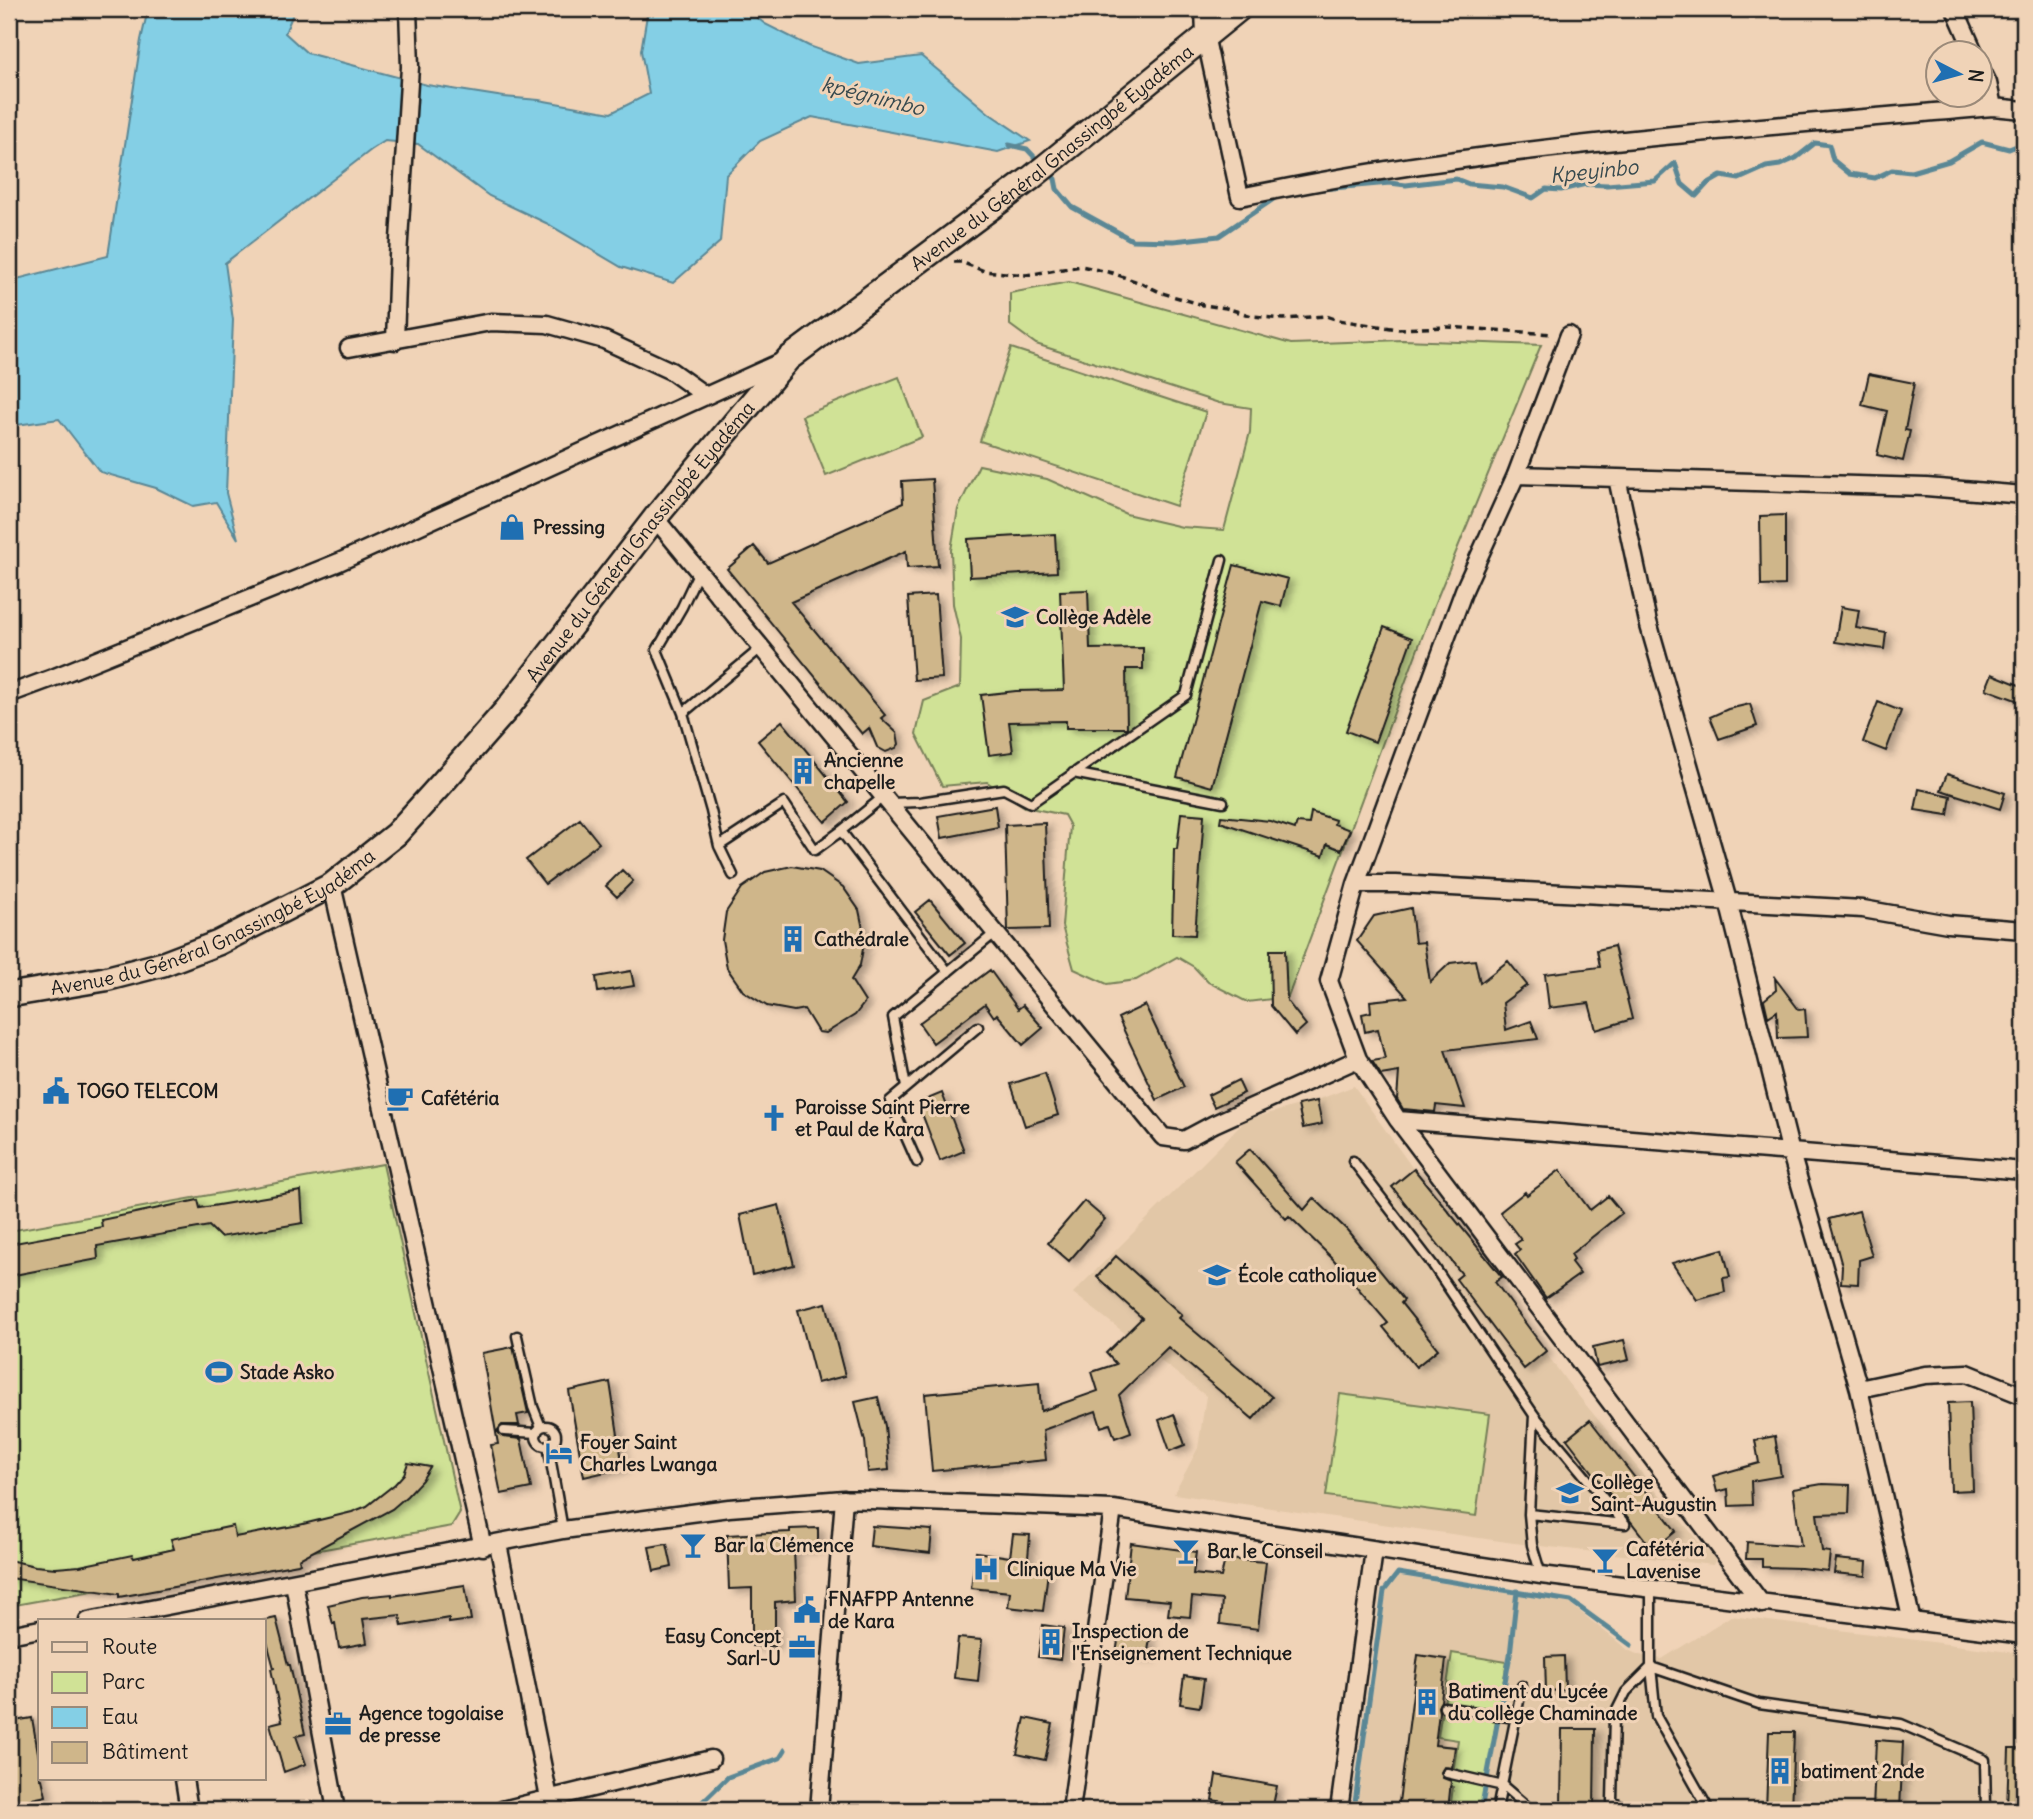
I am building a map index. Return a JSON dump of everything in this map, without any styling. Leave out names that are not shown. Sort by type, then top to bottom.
[{"type":"main road","name":"Avenue du Général Gnassingbé Eyadéma","points":[[9,995],[105,979],[163,964],[218,943],[332,885],[396,834],[507,709],[655,518],[788,359],[1031,178],[1239,9]]},
{"type":"street","points":[[395,341],[410,67],[408,9]]},
{"type":"street","points":[[1203,9],[1205,35],[1240,197],[1462,159],[1620,141],[1982,108]]},
{"type":"street","points":[[1955,9],[1968,38]]},
{"type":"street","points":[[1994,107],[2024,110]]},
{"type":"street","points":[[349,348],[491,322],[547,324],[604,340],[671,372],[706,396]]},
{"type":"street","points":[[1569,335],[1516,475],[1464,590],[1356,884],[1329,981],[1358,1059],[1398,1120],[1762,1604]]},
{"type":"street","points":[[9,694],[340,562],[788,359]]},
{"type":"street","points":[[1516,475],[1926,487],[2024,495]]},
{"type":"street","points":[[1617,478],[1648,622],[1728,901],[1791,1153],[1859,1389],[1912,1622]]},
{"type":"street","points":[[655,518],[1163,1137],[1184,1140],[1358,1059]]},
{"type":"street","points":[[1356,884],[1863,909],[1948,923],[2024,930]]},
{"type":"street","points":[[332,885],[549,1798]]},
{"type":"street","points":[[1398,1120],[2024,1171]]},
{"type":"street","points":[[1859,1389],[1925,1375],[1967,1373],[2024,1396]]},
{"type":"street","points":[[115,1619],[155,1616],[294,1583],[563,1530],[729,1508],[844,1499],[1113,1509],[1541,1576],[2024,1635]]},
{"type":"street","points":[[819,1810],[844,1499]]},
{"type":"street","points":[[1071,1810],[1113,1509]]},
{"type":"street","points":[[1339,1810],[1374,1550]]},
{"type":"street","points":[[294,1583],[336,1810]]},
{"type":"street","points":[[9,1635],[38,1629]]},
{"type":"street","points":[[502,1810],[711,1759]]},
{"type":"street","points":[[184,1780],[189,1810]]},
{"type":"lane","points":[[719,846],[784,803],[815,850],[886,800],[920,802],[1004,789],[1031,803],[1186,695],[1222,560]]},
{"type":"lane","points":[[699,571],[657,650],[682,713],[719,846],[733,875]]},
{"type":"lane","points":[[682,713],[761,648]]},
{"type":"lane","points":[[1073,773],[1223,802]]},
{"type":"lane","points":[[841,831],[948,972]]},
{"type":"lane","points":[[906,1087],[894,1017],[995,933]]},
{"type":"lane","points":[[916,1163],[890,1101],[978,1027]]},
{"type":"lane","points":[[1353,1161],[1433,1265],[1534,1415],[1625,1524],[1529,1514]]},
{"type":"lane","points":[[504,1431],[539,1430],[549,1426],[555,1430],[556,1438],[548,1446],[540,1444],[536,1437],[539,1430],[517,1336]]},
{"type":"lane","points":[[1534,1415],[1529,1514],[1532,1545],[1541,1576]]},
{"type":"lane","points":[[548,1446],[563,1530]]},
{"type":"lane","points":[[1651,1588],[1651,1667],[1656,1716],[1709,1810]]},
{"type":"lane","points":[[1627,1810],[1612,1801],[1614,1716],[1626,1692],[1651,1667]]},
{"type":"lane","points":[[1651,1667],[1759,1704],[1901,1724],[1985,1760],[1986,1810]]},
{"type":"lane","points":[[1497,1810],[1522,1686]]},
{"type":"lane","points":[[1444,1707],[1515,1718]]},
{"type":"lane","points":[[1447,1773],[1503,1786],[1520,1806],[1531,1810]]},
{"type":"path","points":[[952,261],[984,271],[1026,275],[1081,265],[1141,283],[1162,293],[1252,316],[1283,319],[1326,316],[1398,329],[1448,327],[1569,335]]},
{"type":"shaded area","points":[[1354,1086],[1567,1382],[1702,1546],[1716,1559],[1713,1565],[1514,1543],[1174,1494],[1198,1448],[1206,1396],[1073,1293],[1246,1120],[1320,1099]]},
{"type":"shaded area","points":[[1399,1576],[1569,1603],[1628,1650],[1662,1659],[1731,1616],[2024,1654],[2024,1810],[1357,1810],[1386,1592]]},
{"type":"green space","points":[[1069,282],[1291,344],[1403,340],[1541,345],[1433,608],[1288,997],[1247,1002],[1208,982],[1194,967],[1177,957],[1136,980],[1107,984],[1074,969],[1062,926],[1070,826],[1064,815],[1025,807],[987,782],[942,786],[916,734],[924,701],[960,687],[961,639],[953,604],[951,550],[958,509],[979,465],[1047,479],[1126,514],[1182,527],[1224,530],[1250,432],[1251,408],[1219,403],[1036,344],[1010,325],[1010,293]]},
{"type":"green space","points":[[1011,348],[1206,412],[1176,506],[980,441]]},
{"type":"green space","points":[[899,377],[922,437],[826,476],[802,416]]},
{"type":"green space","name":"Stade Asko","points":[[383,1164],[460,1513],[452,1526],[9,1606],[9,1231]]},
{"type":"green space","points":[[1340,1394],[1490,1414],[1476,1516],[1326,1496]]},
{"type":"green space","points":[[1452,1653],[1507,1662],[1498,1712],[1444,1704]]},
{"type":"green space","points":[[1442,1709],[1497,1717],[1487,1776],[1453,1773],[1458,1740],[1438,1737]]},
{"type":"green space","points":[[1434,1774],[1486,1782],[1480,1810],[1450,1810],[1453,1787],[1433,1783]]},
{"type":"water","points":[[148,9],[295,9],[285,33],[307,53],[427,85],[611,113],[649,94],[641,51],[648,9],[746,9],[765,24],[809,46],[859,64],[921,56],[990,114],[1030,141],[998,152],[812,117],[760,141],[726,175],[720,242],[673,283],[621,267],[546,223],[489,196],[418,144],[385,141],[225,263],[233,320],[226,493],[238,539],[216,502],[193,506],[156,488],[100,472],[59,419],[9,426],[9,281],[108,256]]},
{"type":"building","points":[[1869,374],[1914,383],[1905,430],[1910,431],[1903,461],[1877,455],[1887,411],[1862,405]]},
{"type":"building","points":[[932,479],[938,566],[907,568],[906,551],[791,602],[885,715],[881,718],[897,733],[899,744],[886,752],[877,747],[869,728],[862,734],[727,569],[754,546],[768,563],[903,503],[902,481]]},
{"type":"building","points":[[1785,515],[1785,585],[1761,586],[1760,516]]},
{"type":"building","points":[[1055,534],[1057,572],[970,577],[968,539]]},
{"type":"building","points":[[1234,565],[1288,579],[1281,606],[1262,601],[1212,787],[1177,777]]},
{"type":"building","points":[[1088,590],[1090,649],[1143,648],[1143,669],[1126,669],[1127,728],[1066,728],[1066,721],[1009,722],[1013,752],[989,755],[981,695],[1064,690],[1060,591]]},
{"type":"building","points":[[936,595],[942,678],[914,680],[908,597]]},
{"type":"building","points":[[1841,607],[1859,610],[1856,628],[1886,633],[1884,649],[1835,642]]},
{"type":"building","points":[[1384,627],[1412,638],[1375,742],[1346,731]]},
{"type":"building","points":[[1992,674],[2024,687],[2024,703],[1986,689]]},
{"type":"building","points":[[1878,702],[1901,711],[1886,751],[1863,742]]},
{"type":"building","points":[[1750,704],[1757,726],[1719,739],[1710,717]]},
{"type":"building","name":"Ancienne chapelle","points":[[782,721],[848,802],[825,822],[758,741]]},
{"type":"building","points":[[1947,774],[2005,793],[2000,809],[1941,790]]},
{"type":"building","points":[[1919,789],[1951,796],[1948,815],[1915,810]]},
{"type":"building","points":[[995,806],[998,827],[942,838],[938,816]]},
{"type":"building","points":[[1311,812],[1335,820],[1334,824],[1350,830],[1341,850],[1327,844],[1323,856],[1220,822],[1221,816],[1270,821],[1295,829],[1297,823],[1309,824]]},
{"type":"building","points":[[1181,813],[1204,815],[1195,935],[1172,934],[1174,849],[1177,849]]},
{"type":"building","points":[[580,819],[599,843],[545,884],[526,860]]},
{"type":"building","points":[[1045,823],[1049,929],[1008,930],[1005,825]]},
{"type":"building","name":"Cathédrale","points":[[792,866],[820,871],[843,887],[859,910],[865,938],[860,965],[851,980],[865,1002],[855,1015],[826,1033],[818,1032],[804,1009],[794,1011],[767,1006],[743,991],[727,968],[722,940],[726,912],[742,888],[765,872]]},
{"type":"building","points":[[622,870],[633,881],[617,897],[606,886]]},
{"type":"building","points":[[930,900],[965,943],[950,955],[915,912]]},
{"type":"building","points":[[1411,908],[1415,943],[1424,942],[1430,982],[1450,963],[1475,960],[1480,983],[1508,961],[1527,985],[1503,1003],[1506,1030],[1531,1021],[1538,1039],[1445,1050],[1465,1108],[1436,1105],[1435,1112],[1403,1109],[1397,1099],[1399,1072],[1381,1075],[1372,1061],[1385,1059],[1378,1029],[1365,1032],[1362,1014],[1371,1012],[1370,1001],[1407,997],[1357,941],[1374,916]]},
{"type":"building","points":[[1614,946],[1632,1019],[1596,1030],[1589,1003],[1549,1008],[1545,974],[1600,967],[1597,950]]},
{"type":"building","points":[[1270,950],[1285,950],[1287,1001],[1306,1025],[1295,1035],[1271,1006]]},
{"type":"building","points":[[990,970],[1018,1009],[1023,1005],[1043,1028],[1023,1045],[997,1014],[994,1017],[985,1004],[933,1043],[919,1023]]},
{"type":"building","points":[[631,971],[634,986],[598,992],[596,977]]},
{"type":"building","points":[[1775,978],[1799,1010],[1805,1009],[1807,1037],[1778,1038],[1777,1011],[1768,1017],[1764,1000],[1776,990]]},
{"type":"building","points":[[1145,1005],[1184,1087],[1157,1100],[1118,1018]]},
{"type":"building","points":[[1045,1073],[1058,1115],[1025,1126],[1011,1084]]},
{"type":"building","points":[[1238,1080],[1244,1093],[1214,1107],[1208,1095]]},
{"type":"building","points":[[942,1093],[964,1151],[940,1161],[918,1103]]},
{"type":"building","points":[[1317,1101],[1322,1124],[1303,1128],[1298,1105]]},
{"type":"building","points":[[1250,1149],[1304,1210],[1314,1198],[1347,1230],[1404,1300],[1401,1303],[1438,1349],[1416,1367],[1383,1327],[1388,1323],[1333,1259],[1289,1216],[1286,1219],[1235,1162]]},
{"type":"building","points":[[1414,1169],[1502,1277],[1495,1282],[1546,1351],[1524,1369],[1456,1279],[1462,1274],[1392,1187]]},
{"type":"building","points":[[1560,1170],[1590,1210],[1608,1196],[1622,1213],[1571,1254],[1574,1259],[1571,1262],[1580,1274],[1546,1298],[1515,1254],[1520,1250],[1515,1244],[1521,1240],[1500,1212]]},
{"type":"building","points":[[301,1191],[303,1223],[220,1237],[209,1226],[97,1246],[98,1259],[9,1276],[9,1244],[102,1227],[101,1220],[198,1200],[200,1208]]},
{"type":"building","points":[[1084,1201],[1105,1219],[1069,1261],[1048,1243]]},
{"type":"building","points":[[779,1205],[794,1265],[752,1275],[740,1215]]},
{"type":"building","points":[[1859,1211],[1872,1256],[1859,1260],[1858,1284],[1841,1283],[1842,1266],[1829,1219]]},
{"type":"building","points":[[1723,1249],[1730,1277],[1723,1278],[1725,1292],[1697,1300],[1672,1263]]},
{"type":"building","points":[[1116,1256],[1182,1315],[1179,1318],[1272,1397],[1253,1419],[1168,1347],[1119,1395],[1131,1432],[1115,1438],[1110,1424],[1101,1427],[1096,1411],[1043,1430],[1046,1460],[932,1471],[925,1394],[1039,1383],[1041,1411],[1098,1391],[1092,1372],[1116,1364],[1106,1353],[1142,1318],[1097,1277]]},
{"type":"building","points":[[826,1303],[845,1376],[817,1383],[798,1310]]},
{"type":"building","points":[[1624,1340],[1629,1360],[1597,1367],[1593,1347]]},
{"type":"building","points":[[513,1347],[528,1413],[517,1415],[519,1425],[502,1425],[497,1431],[503,1437],[521,1439],[531,1488],[501,1494],[491,1445],[498,1444],[482,1353]]},
{"type":"building","points":[[610,1382],[623,1468],[584,1477],[569,1391]]},
{"type":"building","points":[[878,1397],[885,1426],[889,1470],[868,1472],[865,1441],[855,1402]]},
{"type":"building","points":[[1970,1402],[1973,1490],[1951,1491],[1948,1403]]},
{"type":"building","points":[[1174,1414],[1185,1445],[1170,1451],[1159,1420]]},
{"type":"building","points":[[1590,1420],[1676,1531],[1653,1550],[1567,1439]]},
{"type":"building","points":[[1775,1436],[1781,1476],[1751,1481],[1752,1505],[1729,1506],[1728,1489],[1717,1492],[1713,1476],[1759,1463],[1755,1440]]},
{"type":"building","points":[[408,1463],[430,1467],[407,1496],[392,1509],[299,1559],[298,1564],[119,1597],[119,1594],[9,1578],[9,1560],[56,1568],[80,1566],[174,1549],[171,1539],[233,1526],[235,1537],[352,1512],[367,1506],[395,1484],[404,1474]]},
{"type":"building","points":[[1822,1484],[1850,1485],[1849,1513],[1817,1514],[1822,1551],[1830,1552],[1828,1571],[1762,1567],[1762,1559],[1746,1559],[1747,1542],[1801,1546],[1793,1489]]},
{"type":"building","points":[[872,1526],[932,1530],[930,1553],[870,1546]]},
{"type":"building","points":[[818,1528],[818,1548],[794,1549],[796,1600],[775,1602],[775,1646],[752,1646],[752,1588],[729,1589],[727,1535]]},
{"type":"building","points":[[1013,1534],[1030,1535],[1027,1569],[1048,1572],[1043,1611],[1008,1607],[1010,1592],[971,1588],[976,1552],[1010,1557]]},
{"type":"building","points":[[1131,1543],[1196,1552],[1193,1574],[1221,1577],[1225,1559],[1266,1562],[1258,1629],[1220,1624],[1222,1600],[1192,1597],[1190,1617],[1168,1615],[1170,1601],[1125,1597]]},
{"type":"building","points":[[667,1544],[672,1567],[654,1571],[649,1547]]},
{"type":"building","points":[[1836,1559],[1867,1562],[1866,1576],[1834,1573]]},
{"type":"building","points":[[465,1585],[471,1620],[449,1623],[449,1618],[402,1626],[400,1615],[363,1619],[367,1643],[339,1648],[335,1623],[333,1624],[328,1605],[362,1597],[392,1596]]},
{"type":"building","points":[[276,1618],[290,1665],[305,1734],[296,1736],[306,1764],[284,1772],[270,1724],[282,1721],[271,1669],[274,1668],[266,1638],[266,1620]]},
{"type":"building","name":"Inspection de l'Enseignement Technique","points":[[1043,1625],[1064,1628],[1060,1660],[1038,1657]]},
{"type":"building","points":[[1119,1634],[1150,1638],[1147,1658],[1116,1654]]},
{"type":"building","points":[[958,1638],[982,1640],[978,1681],[954,1678]]},
{"type":"building","name":"Batiment du Lycée du collège Chaminade","points":[[1418,1655],[1446,1659],[1435,1745],[1455,1747],[1452,1768],[1444,1767],[1441,1772],[1443,1778],[1451,1781],[1448,1810],[1398,1810]]},
{"type":"building","points":[[1564,1656],[1565,1690],[1546,1691],[1545,1657]]},
{"type":"building","points":[[1184,1676],[1204,1679],[1200,1707],[1180,1704]]},
{"type":"building","points":[[32,1718],[38,1752],[38,1780],[42,1780],[46,1796],[9,1804],[9,1722]]},
{"type":"building","points":[[1025,1718],[1053,1724],[1045,1760],[1017,1754]]},
{"type":"building","points":[[1562,1729],[1595,1729],[1594,1810],[1561,1810]]},
{"type":"building","name":"batiment 2nde","points":[[1769,1732],[1794,1732],[1791,1810],[1766,1810]]},
{"type":"building","points":[[1876,1740],[1903,1742],[1900,1810],[1873,1810]]},
{"type":"building","points":[[2009,1749],[2024,1749],[2024,1810],[2007,1810]]},
{"type":"building","points":[[1216,1775],[1277,1786],[1272,1810],[1212,1800]]},
{"type":"waterway","name":"Kpeyinbo","points":[[1322,189],[1390,183],[1406,185],[1456,179],[1469,184],[1503,187],[1533,198],[1546,189],[1655,181],[1675,163],[1682,184],[1696,196],[1707,184],[1721,176],[1739,179],[1766,167],[1780,165],[1796,158],[1815,143],[1829,145],[1833,160],[1850,174],[1875,178],[1892,170],[1911,172],[1949,161],[1982,142],[2009,149],[2024,143]]},
{"type":"waterway","name":"kpégnimbo","points":[[1009,145],[1027,149],[1041,164]]},
{"type":"waterway","name":"Kpeyinbo","points":[[1048,172],[1055,179],[1057,189],[1072,207],[1132,240],[1174,241],[1219,236],[1278,196]]},
{"type":"waterway","points":[[1354,1810],[1384,1591],[1398,1573],[1571,1601],[1631,1645]]},
{"type":"waterway","points":[[1481,1810],[1510,1655],[1517,1591]]},
{"type":"waterway","points":[[694,1810],[728,1777],[780,1758],[785,1750]]},
{"type":"place","name":"Pressing","points":[[512,527]]},
{"type":"place","name":"Collège Adèle","points":[[1015,617]]},
{"type":"place","name":"Ancienne chapelle","points":[[803,771]]},
{"type":"place","name":"Cathédrale","points":[[793,939]]},
{"type":"place","name":"TOGO TELECOM","points":[[56,1091]]},
{"type":"place","name":"Cafétéria","points":[[400,1098]]},
{"type":"place","name":"Paroisse Saint Pierre et Paul de Kara","points":[[774,1118]]},
{"type":"place","name":"École catholique","points":[[1217,1275]]},
{"type":"place","name":"Stade Asko","points":[[219,1372]]},
{"type":"place","name":"Foyer Saint Charles Lwanga","points":[[559,1453]]},
{"type":"place","name":"Collège Saint-Augustin","points":[[1570,1493]]},
{"type":"place","name":"Bar la Clémence","points":[[693,1545]]},
{"type":"place","name":"Bar le Conseil","points":[[1186,1551]]},
{"type":"place","name":"Cafétéria Lavenise","points":[[1605,1560]]},
{"type":"place","name":"Clinique Ma Vie","points":[[986,1569]]},
{"type":"place","name":"FNAFPP Antenne de Kara","points":[[807,1610]]},
{"type":"place","name":"Inspection de l'Enseignement Technique","points":[[1051,1642]]},
{"type":"place","name":"Easy Concept Sarl-U","points":[[802,1647]]},
{"type":"place","name":"Batiment du Lycée du collège Chaminade","points":[[1427,1702]]},
{"type":"place","name":"Agence togolaise de presse","points":[[338,1724]]},
{"type":"place","name":"batiment 2nde","points":[[1780,1771]]}]
